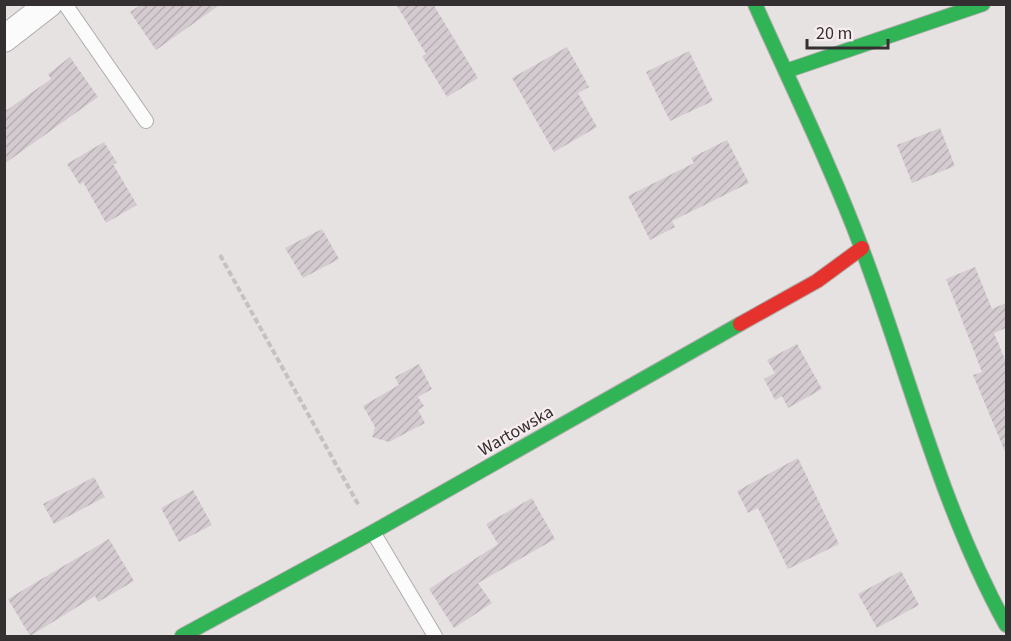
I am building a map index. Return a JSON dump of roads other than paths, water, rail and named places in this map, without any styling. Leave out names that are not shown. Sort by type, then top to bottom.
[{"type":"street","points":[[4,39],[49,4]]},
{"type":"street","points":[[755,4],[862,248],[954,515],[982,582],[1006,625]]},
{"type":"street","points":[[786,71],[983,4]]},
{"type":"street","name":"Wartowska","points":[[182,636],[373,532],[817,281],[862,248]]},
{"type":"lane","points":[[65,4],[146,120]]},
{"type":"lane","points":[[373,532],[435,636]]}]
